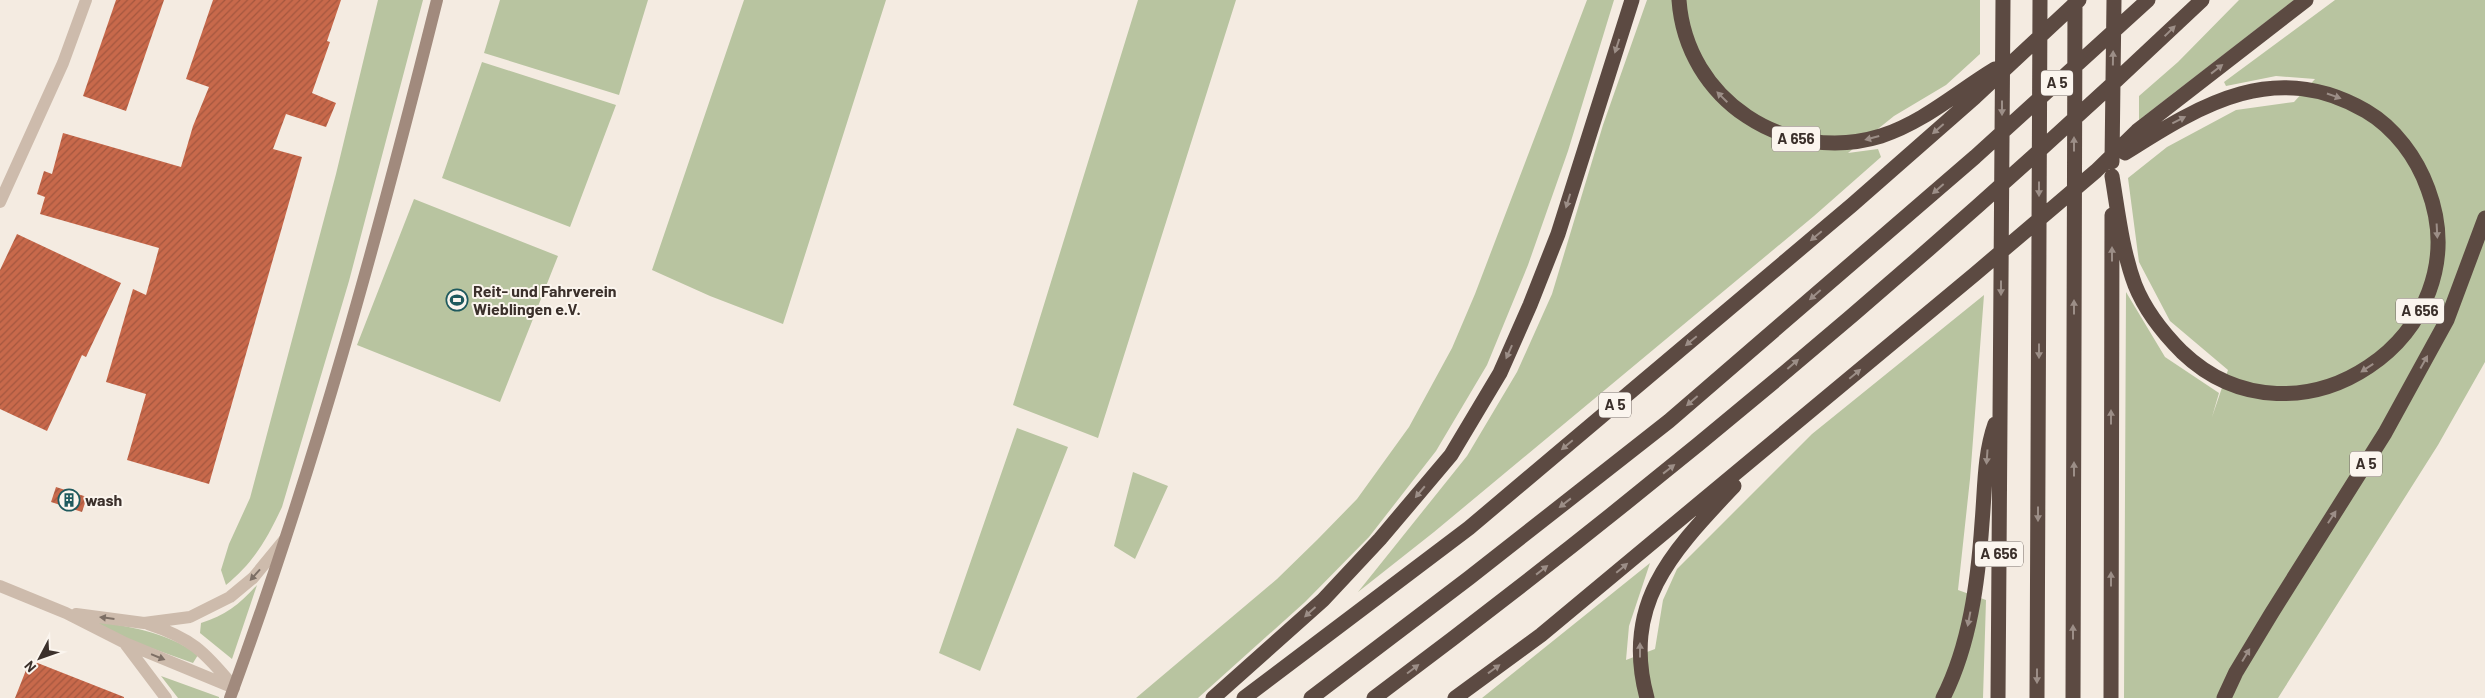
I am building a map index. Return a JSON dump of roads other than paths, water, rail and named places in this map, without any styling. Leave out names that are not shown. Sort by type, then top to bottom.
[{"type":"highway","points":[[1213,698],[1323,600],[1380,539],[1451,454],[1500,373],[1530,305],[1558,234],[1591,124],[1632,0]]},
{"type":"highway","name":"A 656","points":[[1679,0],[1685,34],[1693,55],[1717,92],[1752,121],[1793,139],[1838,144],[1882,135],[1930,113],[1975,81],[2016,58]]},
{"type":"highway","points":[[1998,0],[2003,24]]},
{"type":"highway","points":[[1942,698],[1949,686],[1969,622],[1981,543],[1988,443],[2000,410],[2003,0]]},
{"type":"highway","name":"A 656","points":[[2037,698],[2040,0]]},
{"type":"highway","points":[[2073,698],[2075,0]]},
{"type":"highway","points":[[2016,58],[2079,0]]},
{"type":"highway","points":[[2111,698],[2114,0]]},
{"type":"highway","name":"A 5","points":[[1374,698],[1485,615],[1696,447],[1975,209],[2138,61],[2202,0]]},
{"type":"highway","points":[[2137,138],[2306,0]]},
{"type":"highway","name":"A 5","points":[[1311,698],[1469,578],[1669,421],[1975,157],[2143,5]]},
{"type":"highway","name":"A 5","points":[[1244,698],[1469,528],[1852,205],[1975,97],[2016,58]]},
{"type":"highway","name":"A 656","points":[[1778,439],[2137,138],[2230,97],[2264,88],[2292,87],[2321,91],[2346,100],[2375,116],[2396,135],[2423,174],[2434,204],[2437,253],[2434,275],[2427,297],[2410,328],[2392,348],[2364,370],[2333,386],[2309,392],[2284,394],[2258,392],[2230,383],[2209,373],[2170,340],[2152,317],[2136,286],[2126,252],[2112,176]]},
{"type":"highway","name":"A 5","points":[[2224,698],[2236,672],[2271,614],[2390,424],[2447,320],[2485,218]]},
{"type":"highway","name":"A 656","points":[[1998,698],[2000,410]]},
{"type":"highway","points":[[1455,698],[1541,635],[1778,439]]},
{"type":"highway","points":[[1647,698],[1642,675],[1640,645],[1646,607],[1653,586],[1664,566],[1697,525],[1778,439]]},
{"type":"main road","points":[[232,693],[286,537],[346,346],[394,171],[437,0]]},
{"type":"street","points":[[0,202],[64,63],[86,0]]},
{"type":"street","points":[[144,623],[190,617],[230,597],[253,578],[286,537]]},
{"type":"street","points":[[0,586],[66,613],[124,643],[232,693]]},
{"type":"street","points":[[66,613],[144,623],[174,632],[196,645],[232,693]]},
{"type":"street","points":[[124,643],[166,698]]},
{"type":"place","name":"Reit- und Fahrverein Wieblingen e.V.","points":[[457,300]]},
{"type":"place","name":"wash","points":[[69,500]]}]
